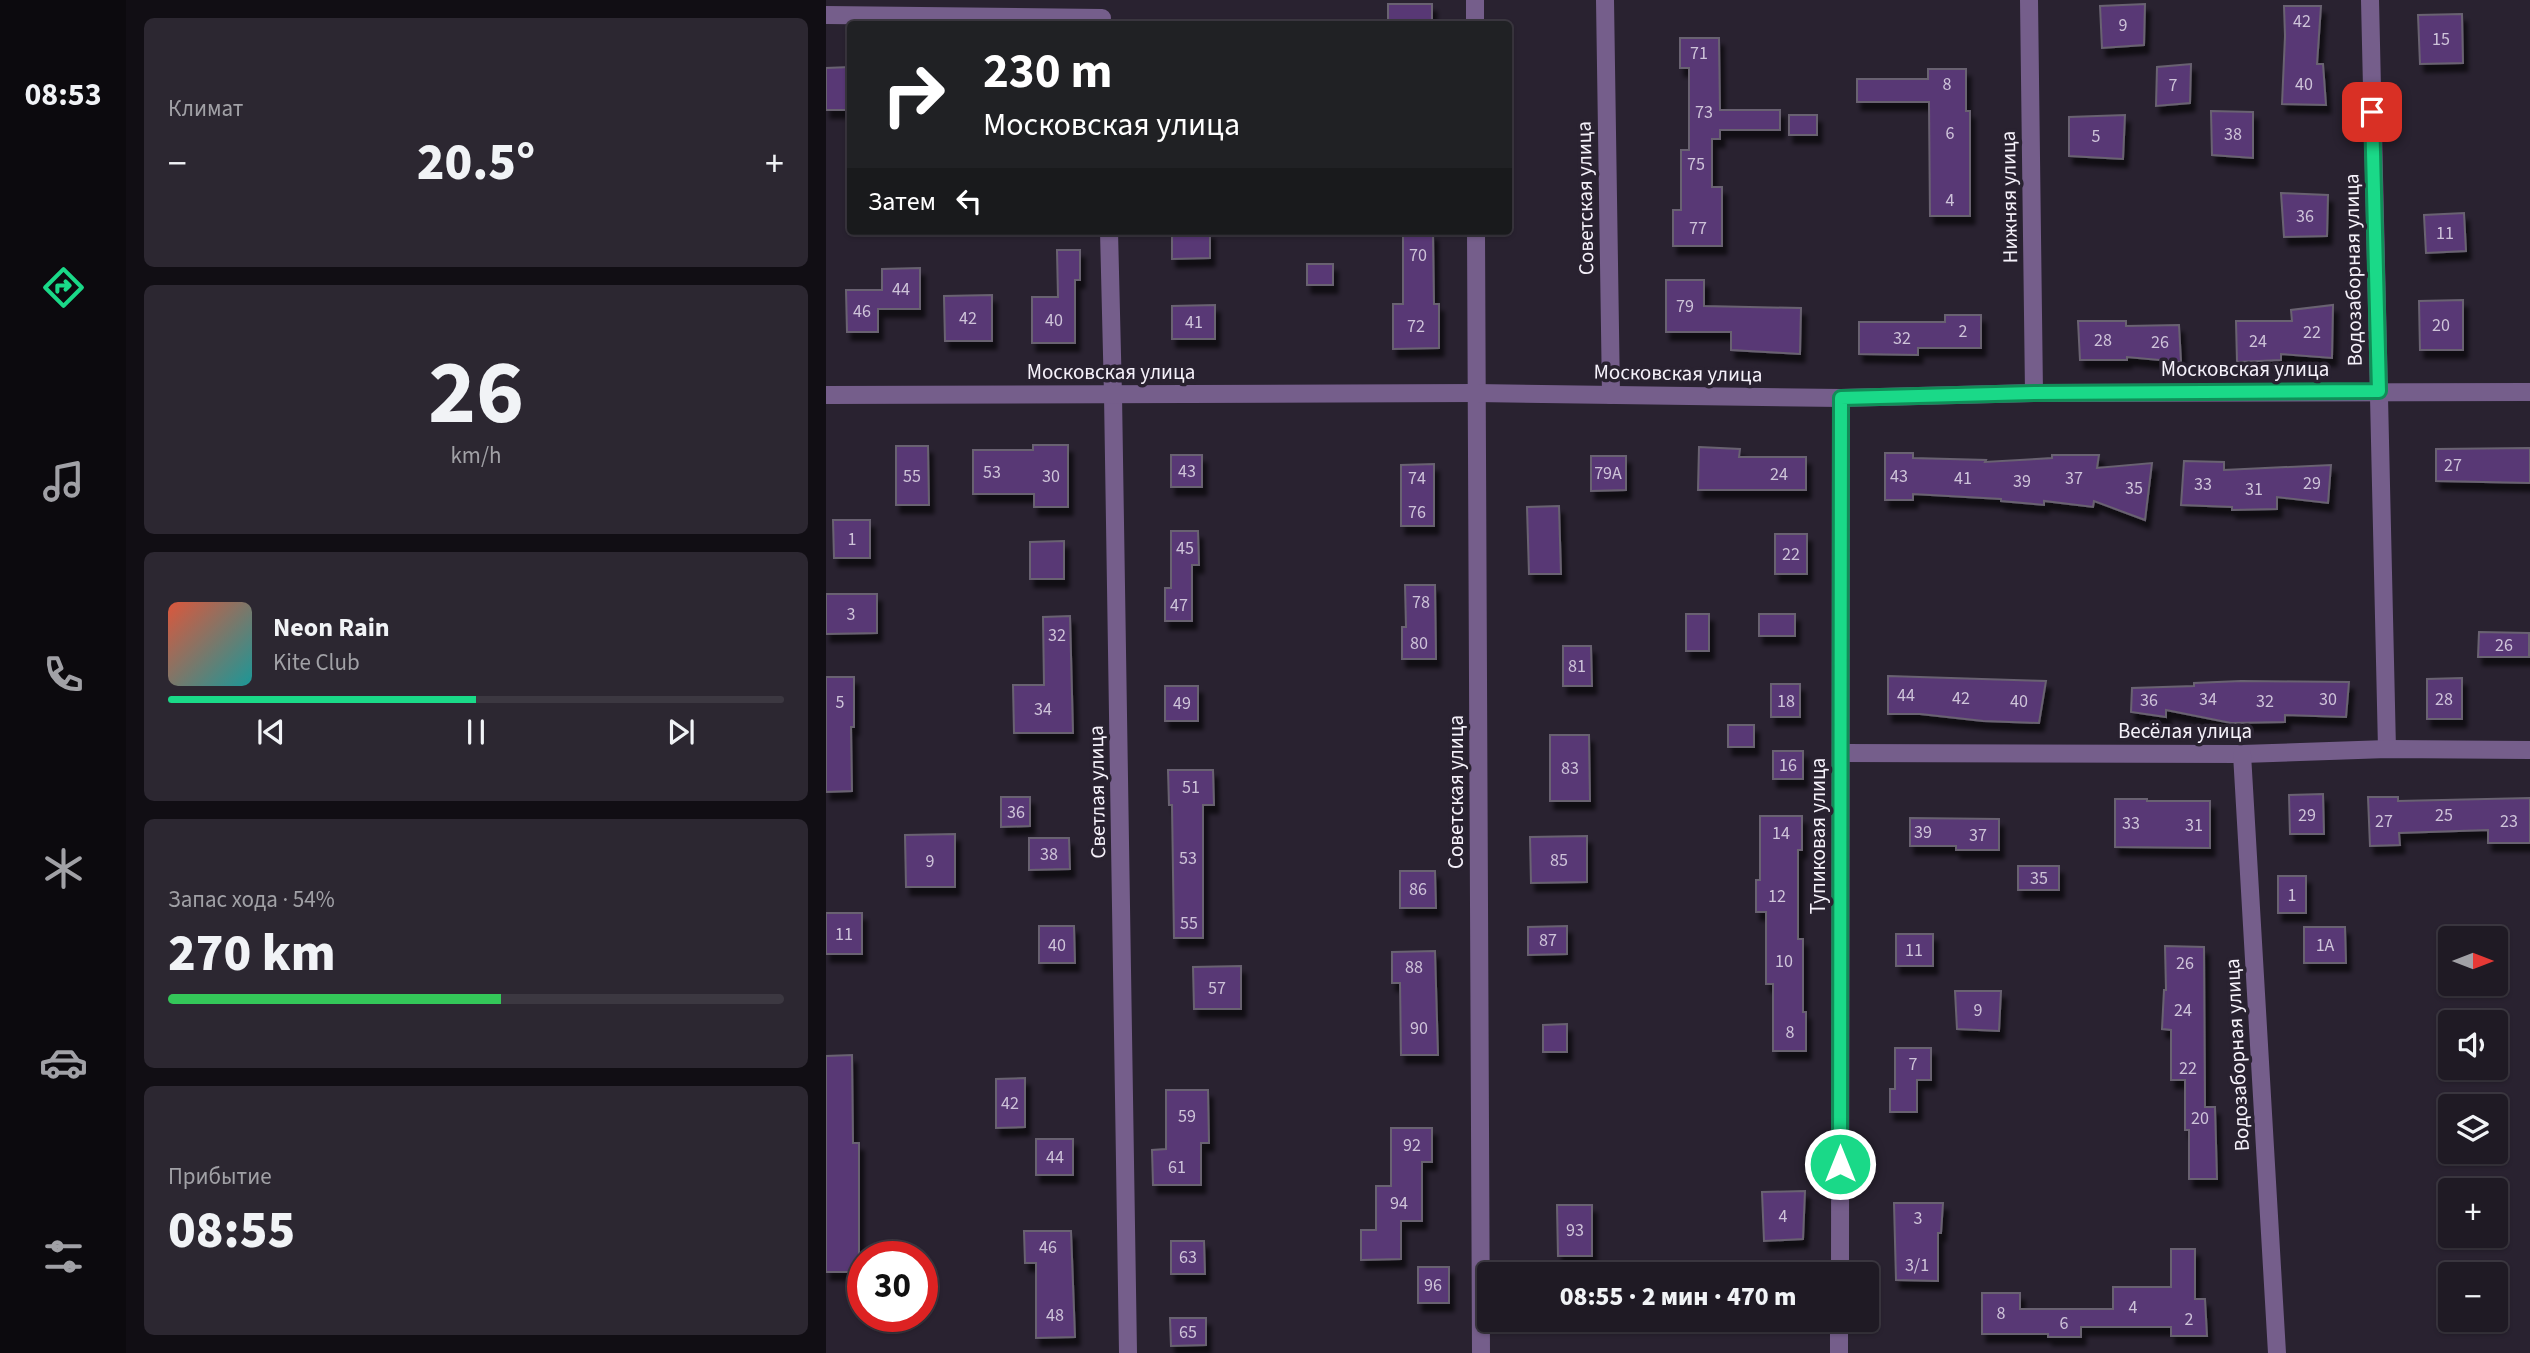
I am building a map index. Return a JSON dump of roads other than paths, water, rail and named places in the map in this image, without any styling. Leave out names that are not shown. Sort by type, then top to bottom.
[{"type":"street","points":[[1475,0],[1475,21]]},
{"type":"street","name":"Советская улица","points":[[1605,0],[1611,394]]},
{"type":"street","name":"Нижняя улица","points":[[2029,0],[2034,393]]},
{"type":"street","name":"Водозаборная улица","points":[[2370,0],[2387,749]]},
{"type":"street","points":[[826,15],[1102,14]]},
{"type":"street","name":"Светлая улица","points":[[1109,235],[1114,394],[1128,1353]]},
{"type":"street","name":"Советская улица","points":[[1476,235],[1481,1353]]},
{"type":"street","name":"Московская улица","points":[[826,395],[1476,393],[1841,398],[2034,393],[2530,392]]},
{"type":"street","name":"Тупиковая улица","points":[[1840,1262],[1841,398]]},
{"type":"street","name":"Весёлая улица","points":[[1841,753],[2242,754],[2387,749],[2530,750]]},
{"type":"street","name":"Водозаборная улица","points":[[2242,754],[2277,1353]]},
{"type":"street","points":[[1839,1332],[1839,1353]]}]
